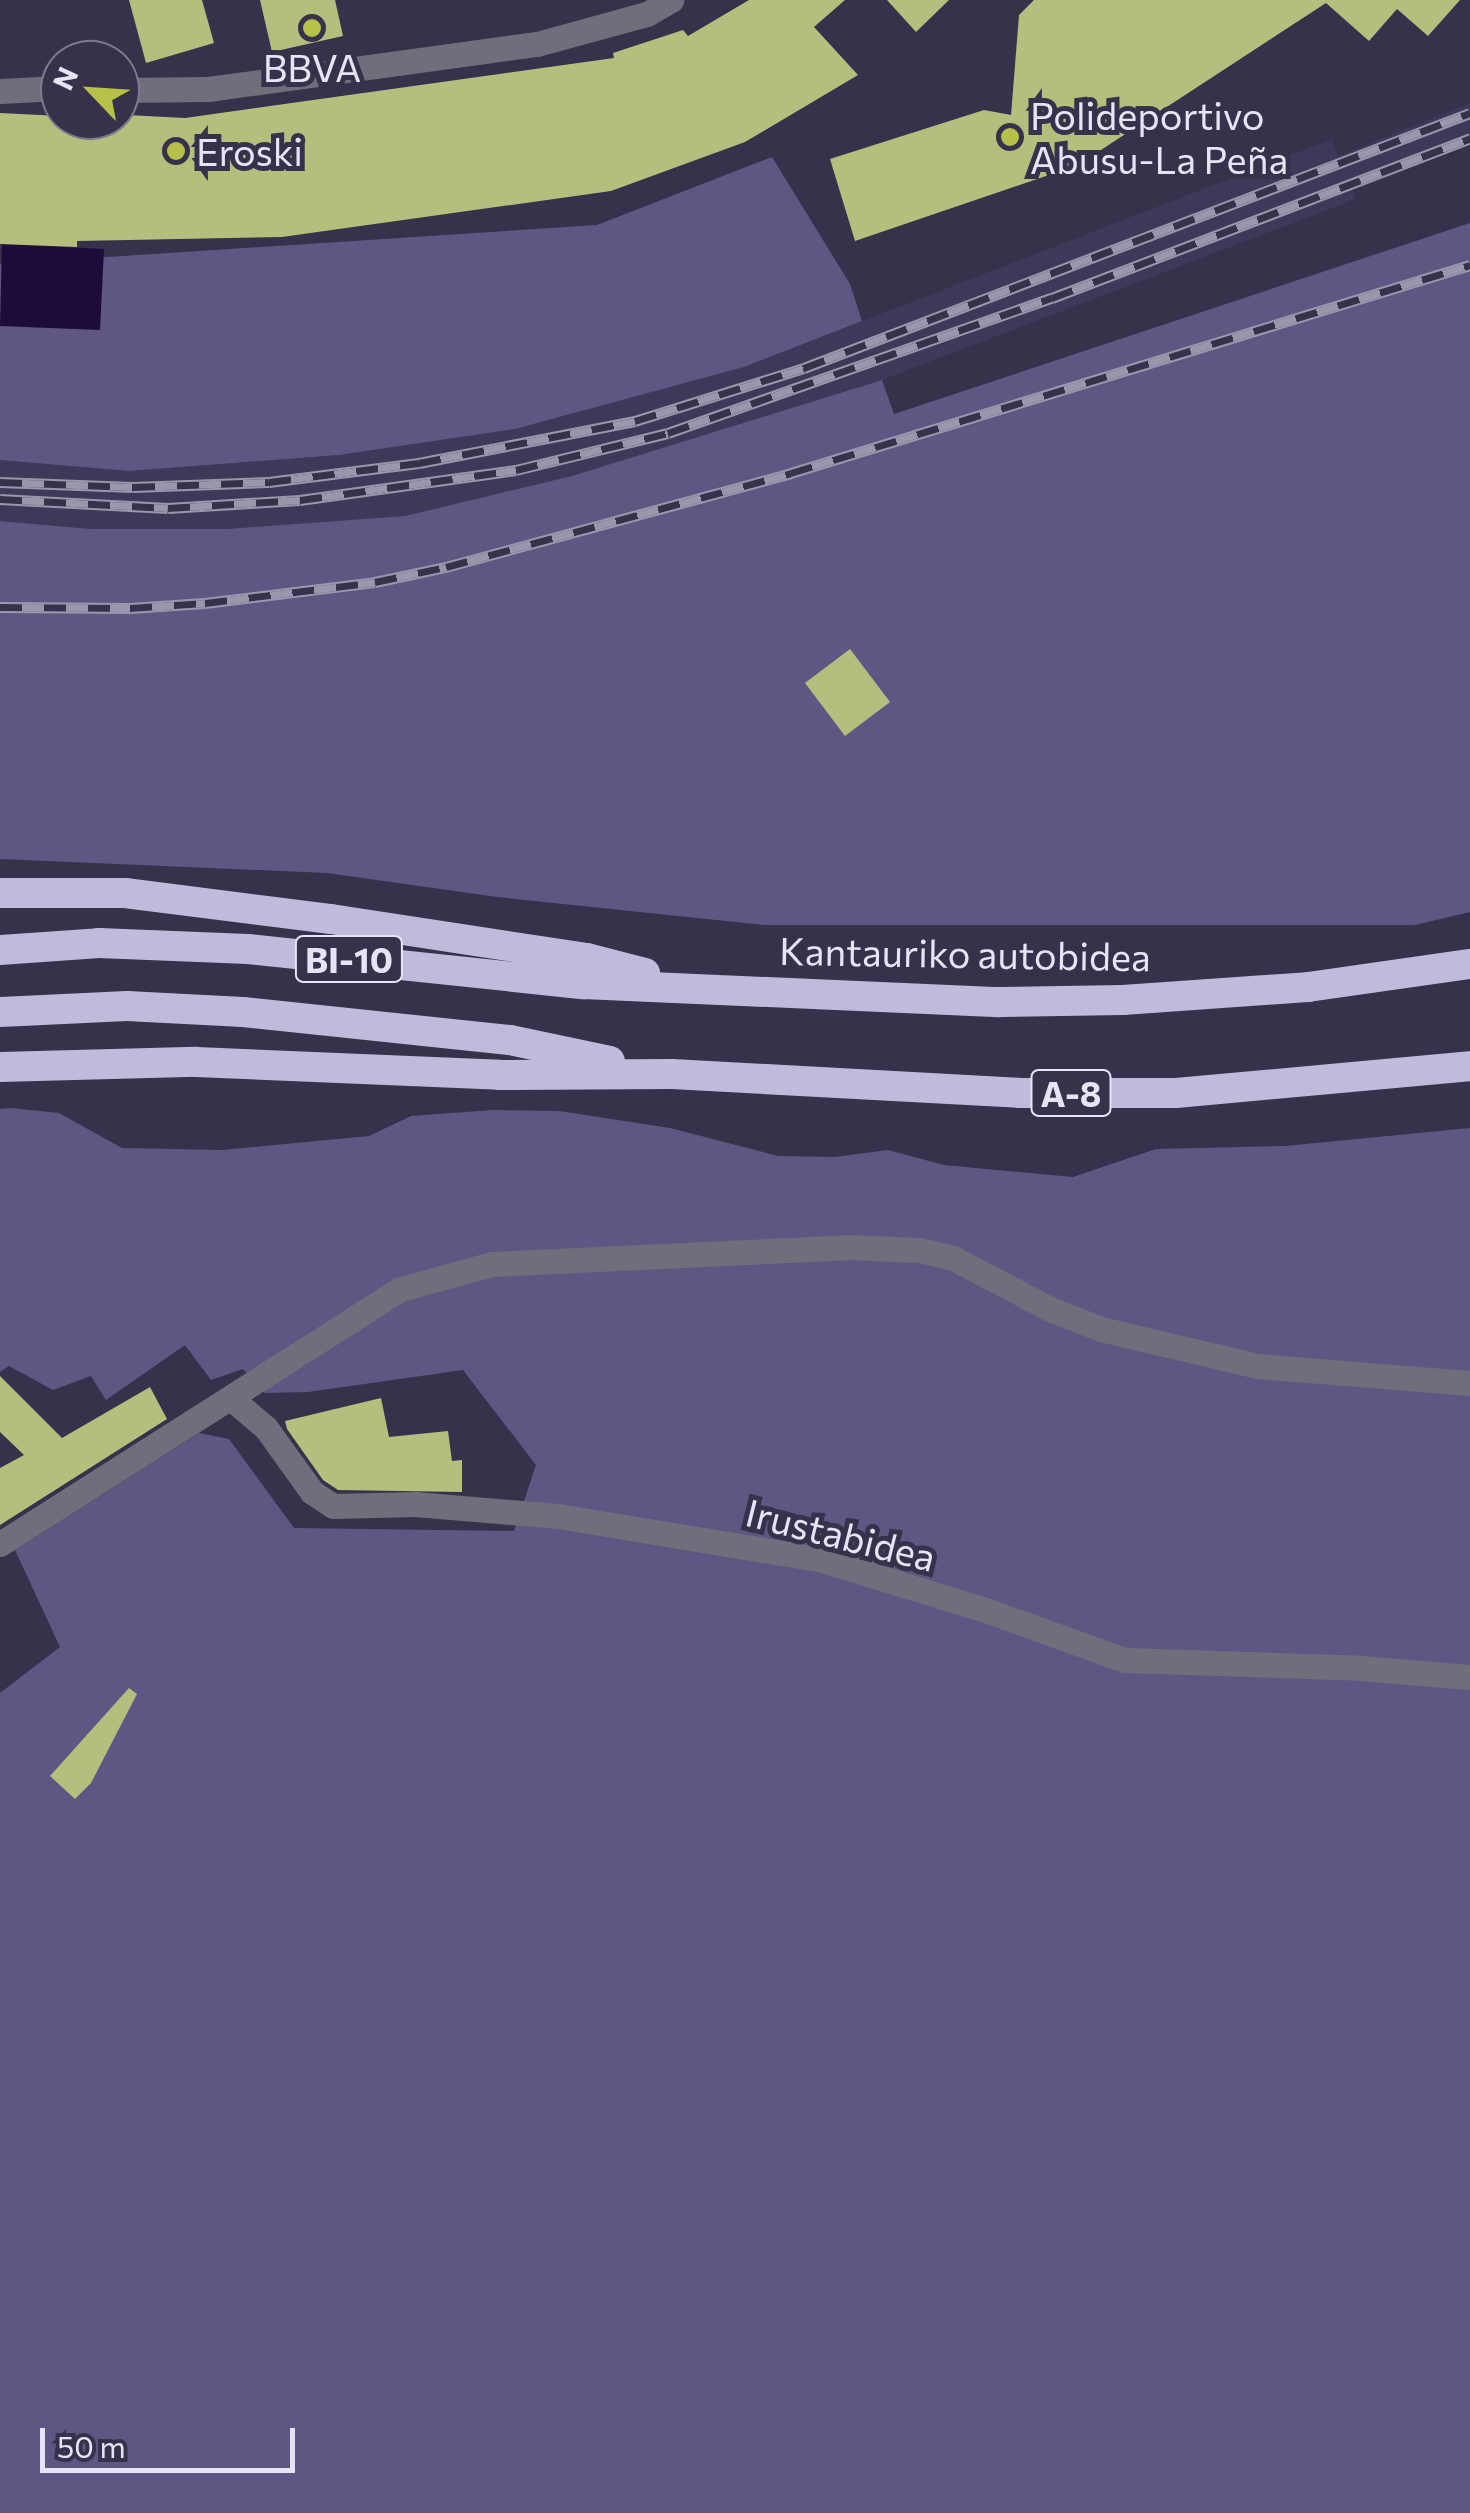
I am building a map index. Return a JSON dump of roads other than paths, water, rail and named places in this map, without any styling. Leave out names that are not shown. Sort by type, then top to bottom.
[{"type":"highway","points":[[0,893],[125,893],[331,919],[588,958],[697,986]]},
{"type":"highway","name":"BI-10","points":[[0,950],[99,943],[248,949],[584,984],[697,986]]},
{"type":"highway","name":"Kantauriko autobidea","points":[[697,986],[1000,1002],[1123,1000],[1308,987],[1470,964]]},
{"type":"highway","name":"BI-10","points":[[0,1012],[127,1006],[402,1027],[510,1040],[672,1074]]},
{"type":"highway","points":[[0,1067],[196,1062],[500,1075],[672,1074]]},
{"type":"highway","name":"A-8","points":[[672,1074],[908,1089],[1176,1093],[1470,1066]]},
{"type":"street","points":[[140,90],[208,89],[538,44],[647,14],[671,0]]},
{"type":"street","points":[[0,90],[40,89]]},
{"type":"street","points":[[0,1544],[202,1411],[233,1400],[401,1289],[455,1271],[492,1264],[848,1247],[919,1250],[953,1258],[1050,1310],[1101,1329],[1257,1366],[1470,1383]]},
{"type":"street","name":"Irustabidea","points":[[233,1400],[266,1428],[312,1492],[333,1506],[415,1504],[558,1516],[818,1559],[983,1609],[1125,1660],[1360,1668],[1470,1677]]},
{"type":"railway","points":[[0,482],[133,487],[269,482],[419,463],[635,421],[804,368],[1470,113]]},
{"type":"railway","points":[[0,499],[168,508],[300,500],[516,470],[668,433],[1052,298],[1470,138]]},
{"type":"railway","points":[[0,607],[130,608],[205,603],[375,582],[446,567],[791,473],[1470,265]]},
{"type":"place","name":"BBVA","points":[[312,28]]},
{"type":"place","name":"Polideportivo Abusu-La Peña","points":[[1010,137]]},
{"type":"place","name":"Eroski","points":[[176,151]]}]
